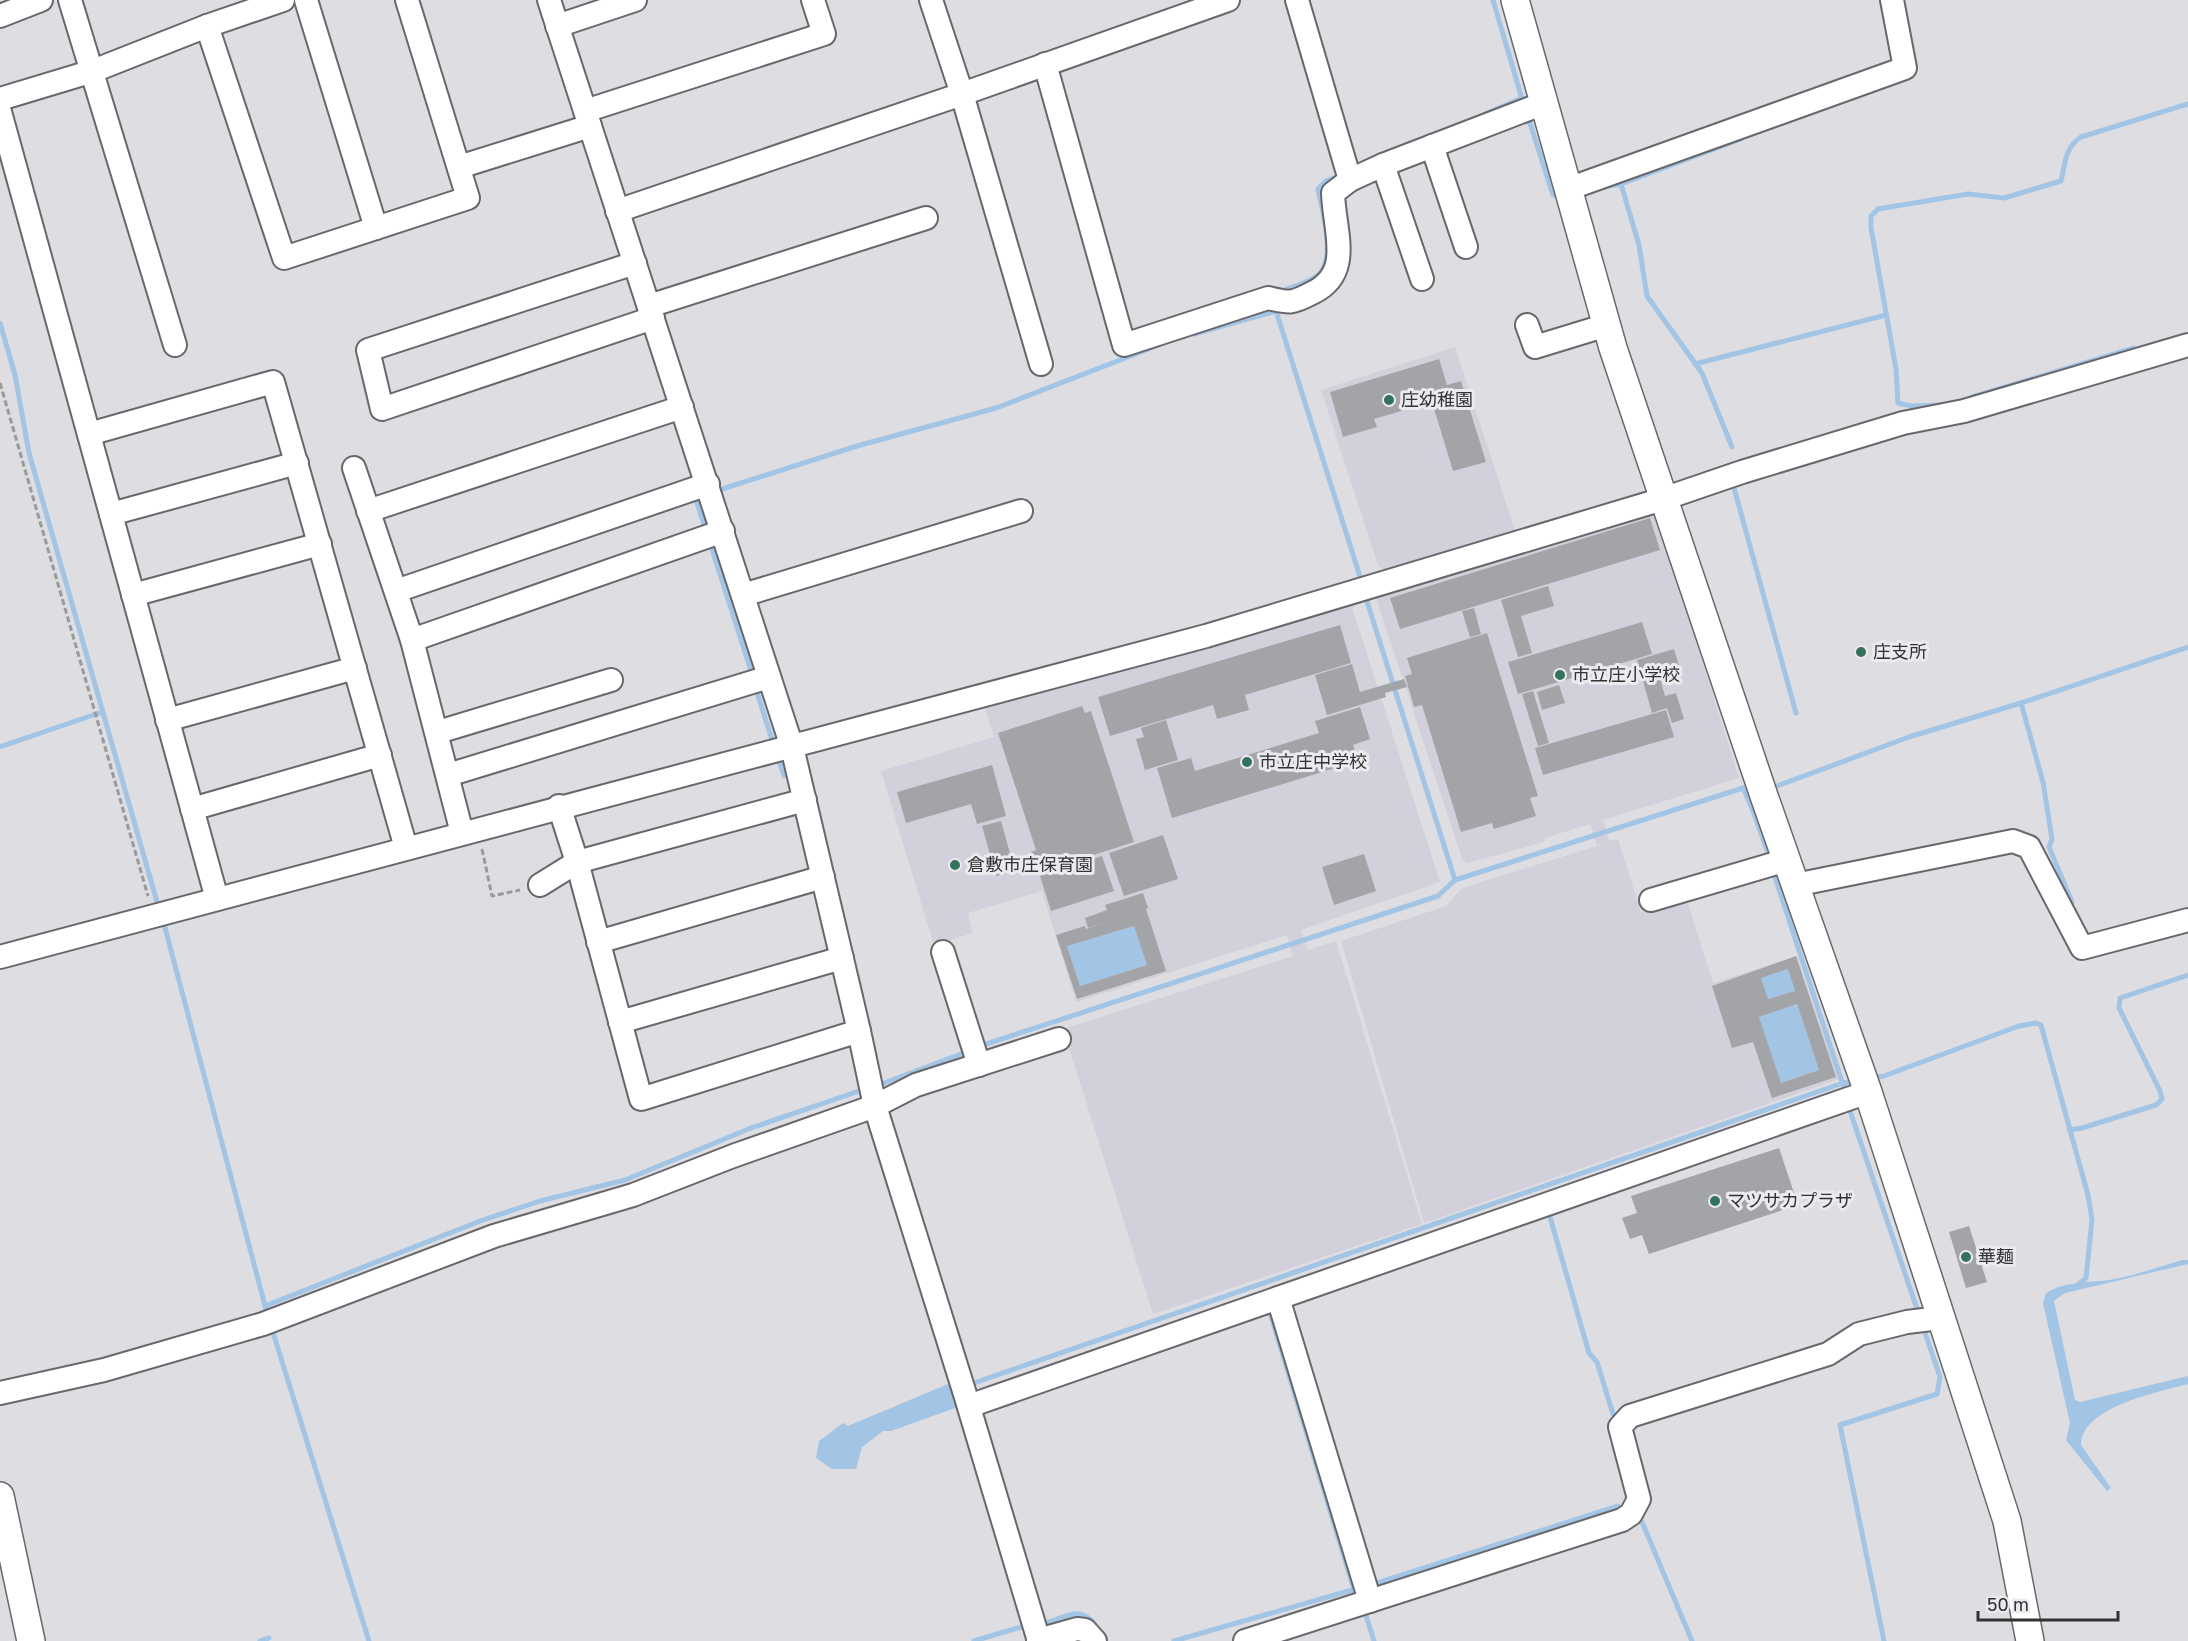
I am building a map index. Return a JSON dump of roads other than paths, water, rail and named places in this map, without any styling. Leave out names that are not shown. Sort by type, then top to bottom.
[{"type":"street","points":[[0,16],[41,0]]},
{"type":"street","points":[[70,0],[175,345]]},
{"type":"street","points":[[0,99],[93,71],[207,26],[283,0]]},
{"type":"street","points":[[306,0],[376,228]]},
{"type":"street","points":[[207,26],[284,258],[468,198],[407,0]]},
{"type":"street","points":[[549,0],[708,484],[712,534],[743,595],[759,680],[782,749],[804,800],[872,1091],[1036,1633],[1085,1630],[1095,1641]]},
{"type":"street","points":[[558,26],[635,0]]},
{"type":"street","points":[[459,167],[588,118],[825,34],[813,0]]},
{"type":"street","points":[[931,0],[962,94],[1041,364]]},
{"type":"street","points":[[617,211],[962,94],[1201,4],[1228,0]]},
{"type":"street","points":[[1296,0],[1348,174]]},
{"type":"street","points":[[1515,0],[1531,108],[1568,189],[1606,325],[1761,788],[1781,869],[1858,1089],[1928,1319],[2007,1521],[2030,1641]]},
{"type":"street","points":[[1568,189],[1905,68],[1892,0]]},
{"type":"street","points":[[1045,64],[1124,345],[1268,298],[1291,303],[1325,287],[1334,276],[1339,262],[1333,193],[1348,174],[1383,165],[1531,108]]},
{"type":"street","points":[[0,112],[217,899]]},
{"type":"street","points":[[1432,146],[1466,247]]},
{"type":"street","points":[[1383,165],[1422,279]]},
{"type":"street","points":[[635,263],[368,350],[382,409],[651,312],[926,218]]},
{"type":"street","points":[[1527,325],[1535,347],[1606,325]]},
{"type":"street","points":[[0,957],[559,806],[1206,636],[1663,499],[1902,423],[1964,411],[2188,345]]},
{"type":"street","points":[[88,434],[273,382],[406,848]]},
{"type":"street","points":[[368,511],[682,407]]},
{"type":"street","points":[[111,514],[297,463]]},
{"type":"street","points":[[354,468],[412,639],[448,775],[470,831]]},
{"type":"street","points":[[396,591],[708,484]]},
{"type":"street","points":[[743,595],[1020,512]]},
{"type":"street","points":[[412,639],[712,534]]},
{"type":"street","points":[[133,595],[320,544]]},
{"type":"street","points":[[168,720],[355,668]]},
{"type":"street","points":[[438,732],[611,680]]},
{"type":"street","points":[[448,775],[759,680]]},
{"type":"street","points":[[192,809],[380,755]]},
{"type":"street","points":[[540,885],[577,862],[804,800]]},
{"type":"street","points":[[559,806],[577,862],[641,1099],[859,1031]]},
{"type":"street","points":[[1651,900],[1781,869],[2013,841],[2029,847],[2082,948],[2188,920]]},
{"type":"street","points":[[598,942],[823,877]]},
{"type":"street","points":[[943,952],[977,1062]]},
{"type":"street","points":[[620,1022],[842,958]]},
{"type":"street","points":[[0,1393],[104,1370],[270,1321],[494,1236],[633,1195],[733,1156],[872,1091],[916,1085],[977,1062],[1059,1040]]},
{"type":"street","points":[[965,1394],[1271,1300],[1547,1204],[1858,1089]]},
{"type":"street","points":[[1271,1300],[1365,1596]]},
{"type":"street","points":[[1245,1641],[1365,1596],[1612,1524],[1631,1514],[1639,1499],[1620,1427],[1630,1416],[1828,1354],[1859,1334],[1928,1319]]},
{"type":"street","points":[[0,1496],[31,1641]]},
{"type":"water","points":[[1134,926],[1147,965],[1080,986],[1067,946]]},
{"type":"water","points":[[1788,969],[1795,991],[1768,999],[1761,978]]},
{"type":"water","points":[[1797,1004],[1819,1070],[1781,1083],[1759,1017]]},
{"type":"water","points":[[2188,1260],[2188,1264],[2065,1293],[2054,1301],[2075,1400],[2080,1402],[2188,1376],[2188,1384],[2141,1397],[2107,1411],[2084,1432],[2081,1445],[2111,1488],[2107,1491],[2066,1440],[2070,1423],[2043,1303],[2046,1293],[2069,1284],[2109,1280]]},
{"type":"water","points":[[948,1384],[958,1407],[891,1431],[883,1431],[862,1447],[856,1469],[832,1469],[816,1458],[819,1441],[843,1423],[848,1426]]},
{"type":"waterway","points":[[1493,0],[1522,99]]},
{"type":"waterway","points":[[1485,114],[1522,98]]},
{"type":"waterway","points":[[1943,405],[1912,406],[1898,403],[1896,369],[1871,228],[1871,216],[1878,209],[1968,194],[2004,198],[2061,181],[2069,151],[2081,137],[2188,104]]},
{"type":"waterway","points":[[1528,117],[1553,195],[1557,195]]},
{"type":"waterway","points":[[1621,184],[1741,139]]},
{"type":"waterway","points":[[1282,294],[1284,290],[1314,278],[1325,264],[1326,231],[1318,189],[1326,181],[1341,175]]},
{"type":"waterway","points":[[1602,187],[1621,184],[1639,245],[1647,296],[1702,373],[1732,447]]},
{"type":"waterway","points":[[1278,306],[1276,311],[1362,583]]},
{"type":"waterway","points":[[1194,334],[1276,311]]},
{"type":"waterway","points":[[1695,364],[1886,315]]},
{"type":"waterway","points":[[0,323],[15,375],[29,453],[159,909]]},
{"type":"waterway","points":[[722,489],[857,446],[996,408],[1159,345]]},
{"type":"waterway","points":[[1972,397],[2134,348]]},
{"type":"waterway","points":[[1734,488],[1796,713]]},
{"type":"waterway","points":[[701,501],[697,503],[706,531]]},
{"type":"waterway","points":[[709,540],[753,677]]},
{"type":"waterway","points":[[1365,595],[1455,880]]},
{"type":"waterway","points":[[1769,789],[1909,737],[2021,703],[2188,647]]},
{"type":"waterway","points":[[755,686],[774,746]]},
{"type":"waterway","points":[[2021,703],[2043,782],[2052,839],[2049,847],[2072,902]]},
{"type":"waterway","points":[[0,747],[102,712]]},
{"type":"waterway","points":[[777,755],[784,776]]},
{"type":"waterway","points":[[1743,788],[1770,859]]},
{"type":"waterway","points":[[980,1046],[1438,896],[1455,880],[1743,788],[1754,788]]},
{"type":"waterway","points":[[1773,871],[1843,1085]]},
{"type":"waterway","points":[[163,920],[268,1317]]},
{"type":"waterway","points":[[2069,1130],[2156,1105],[2162,1099],[2119,1008],[2120,998],[2188,975]]},
{"type":"waterway","points":[[1871,1078],[1884,1076],[2019,1026],[2036,1023],[2041,1025],[2088,1195],[2092,1220],[2086,1278],[2079,1284]]},
{"type":"waterway","points":[[876,1086],[969,1051]]},
{"type":"waterway","points":[[968,1385],[1843,1083],[1856,1081]]},
{"type":"waterway","points":[[265,1306],[480,1221],[540,1201],[625,1180],[751,1128],[865,1089]]},
{"type":"waterway","points":[[1848,1105],[1919,1315]]},
{"type":"waterway","points":[[1548,1210],[1589,1353],[1597,1362],[1613,1414]]},
{"type":"waterway","points":[[1268,1306],[1355,1593]]},
{"type":"waterway","points":[[271,1326],[369,1641]]},
{"type":"waterway","points":[[1884,1641],[1840,1425],[1937,1394],[1940,1377],[1923,1327]]},
{"type":"waterway","points":[[1371,1585],[1618,1506]]},
{"type":"waterway","points":[[1642,1522],[1692,1641]]},
{"type":"waterway","points":[[1174,1641],[1359,1588]]},
{"type":"waterway","points":[[1364,1609],[1374,1641]]},
{"type":"waterway","points":[[1040,1624],[1078,1614],[1085,1615],[1097,1628]]},
{"type":"waterway","points":[[974,1641],[1028,1625]]},
{"type":"waterway","points":[[260,1641],[269,1638]]},
{"type":"place","name":"庄幼稚園","points":[[1389,400]]},
{"type":"place","name":"庄支所","points":[[1861,652]]},
{"type":"place","name":"市立庄小学校","points":[[1560,675]]},
{"type":"place","name":"市立庄中学校","points":[[1247,762]]},
{"type":"place","name":"倉敷市庄保育園","points":[[955,865]]},
{"type":"place","name":"マツサカプラザ","points":[[1715,1201]]},
{"type":"place","name":"華麺","points":[[1966,1257]]}]
